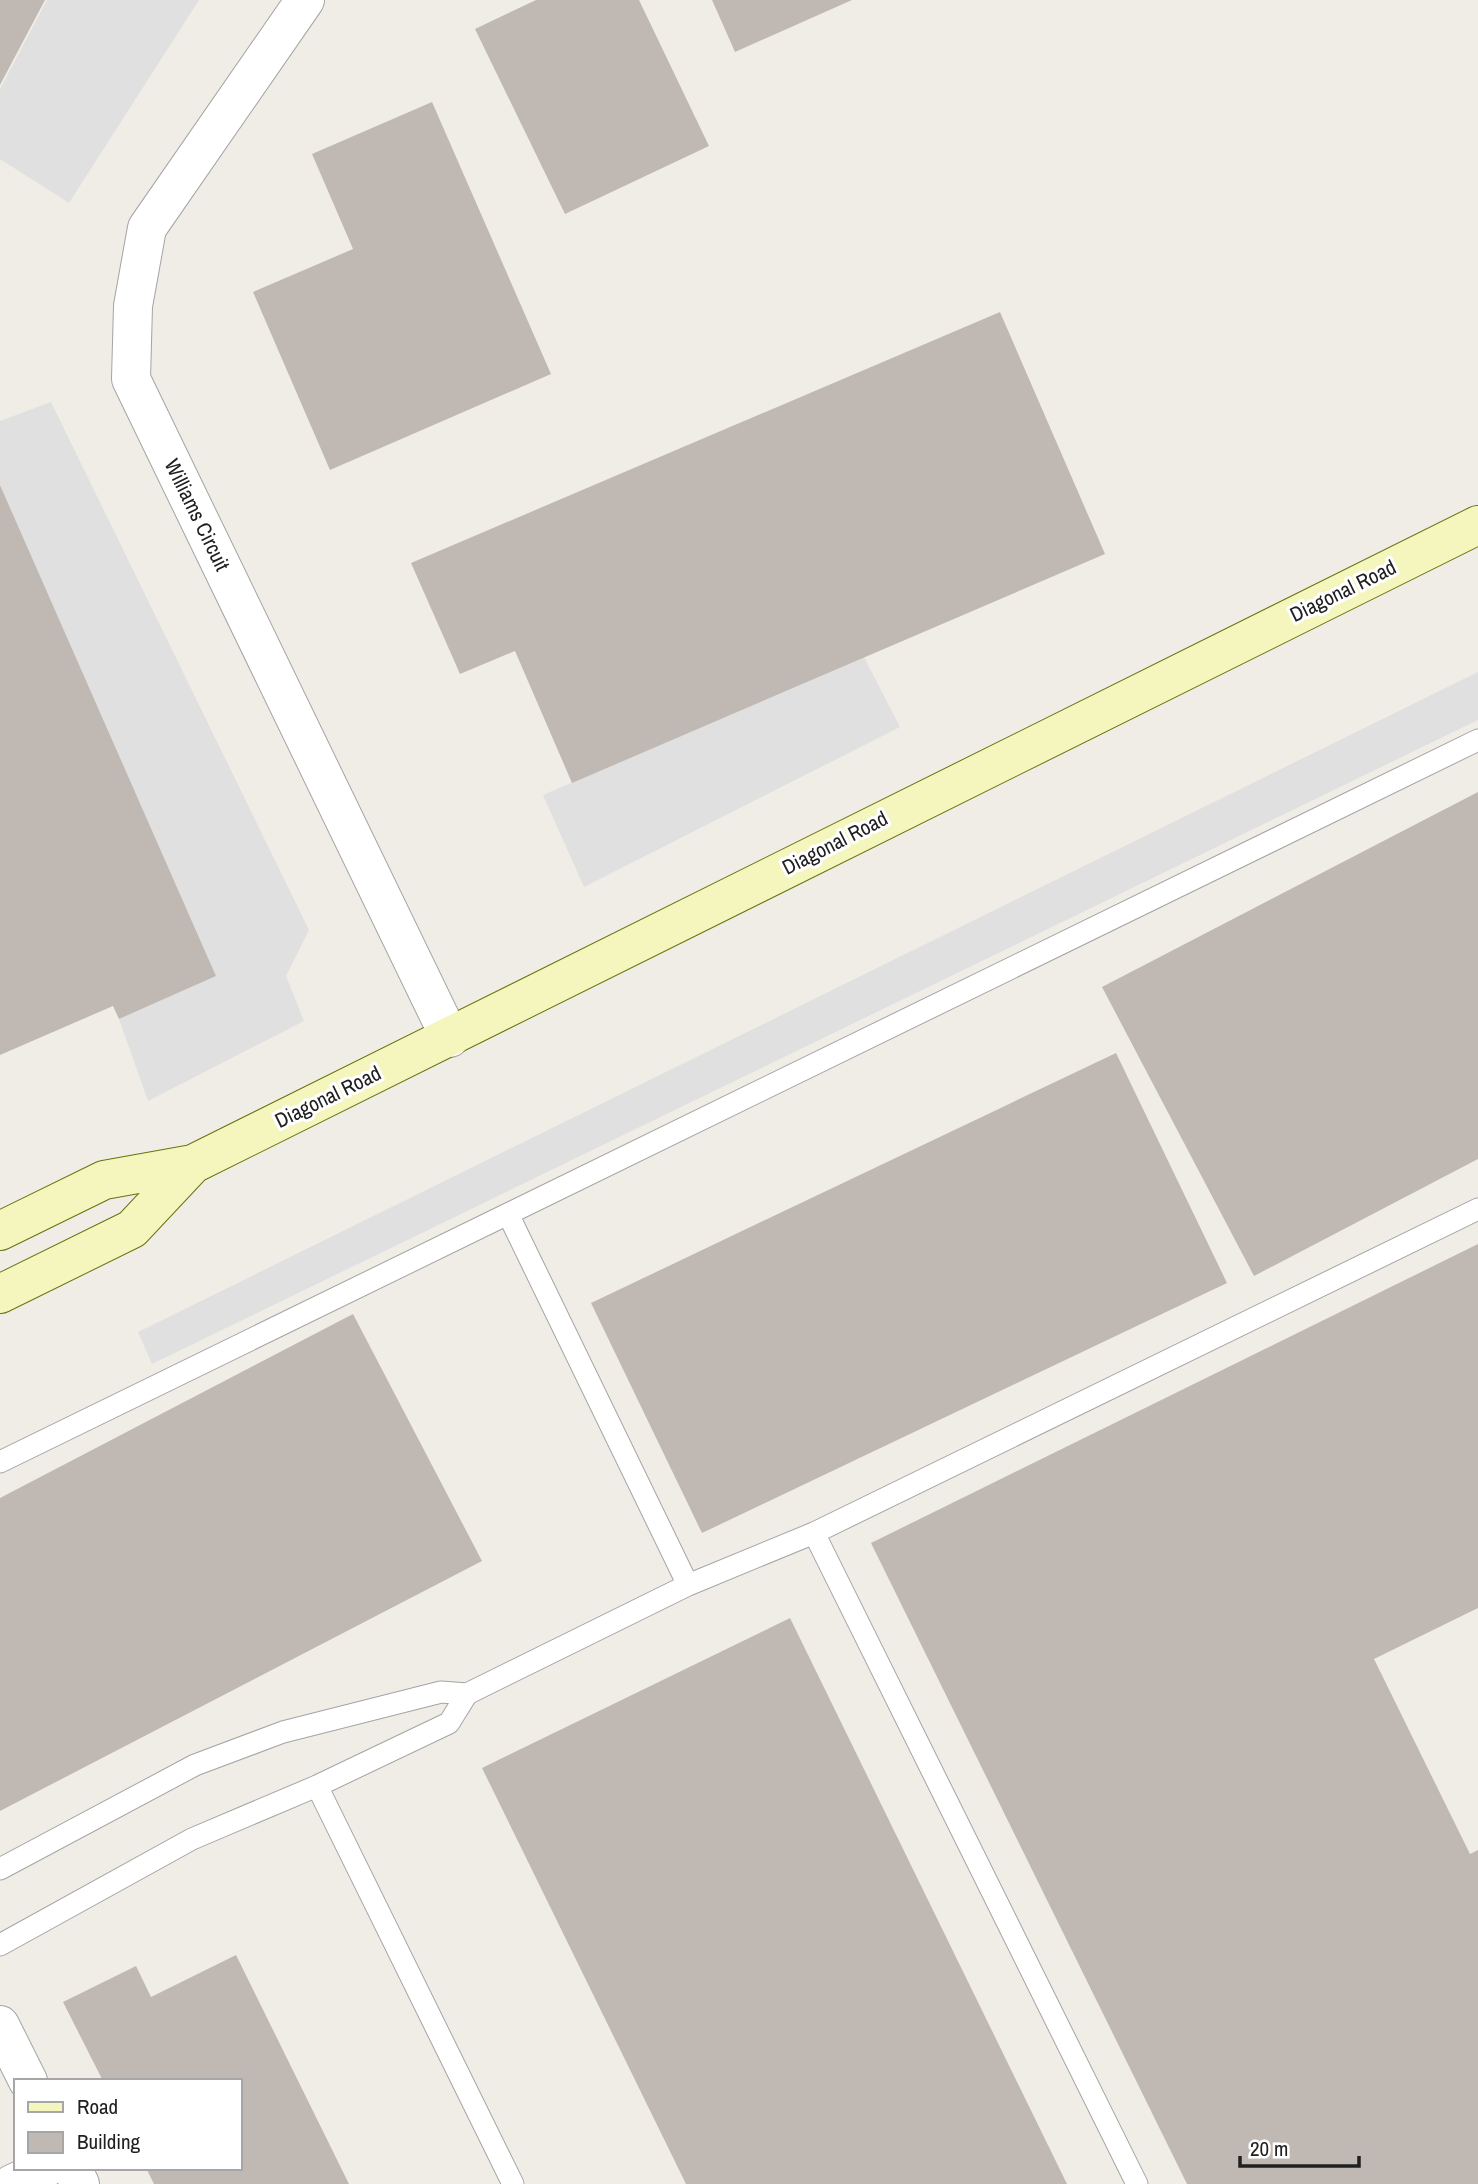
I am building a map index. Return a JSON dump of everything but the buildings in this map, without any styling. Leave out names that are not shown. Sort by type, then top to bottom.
[{"type":"street","name":"Williams Circuit","points":[[305,0],[147,228],[133,306],[131,379],[450,1038]]},
{"type":"street","name":"Diagonal Road","points":[[0,1231],[104,1180],[193,1164],[450,1038],[947,786],[1478,525]]},
{"type":"street","name":"Diagonal Road","points":[[0,1294],[132,1229],[193,1164]]},
{"type":"street","points":[[0,2025],[27,2079]]},
{"type":"street","points":[[12,2184],[42,2170]]},
{"type":"lane","points":[[0,1462],[1478,740]]},
{"type":"lane","points":[[0,1945],[191,1839],[317,1786],[449,1723],[467,1695],[688,1585],[814,1533],[1478,1209]]},
{"type":"lane","points":[[508,1214],[688,1585]]},
{"type":"lane","points":[[814,1533],[1137,2184]]},
{"type":"lane","points":[[0,1869],[195,1765],[282,1732],[440,1692],[467,1695]]},
{"type":"lane","points":[[317,1786],[513,2184]]},
{"type":"shaded area","points":[[47,0],[199,0],[69,203],[0,159],[0,89]]},
{"type":"shaded area","points":[[51,402],[309,930],[286,976],[304,1021],[148,1101],[119,1019],[216,976],[0,485],[0,421]]},
{"type":"shaded area","points":[[864,657],[900,727],[584,887],[543,795]]},
{"type":"shaded area","points":[[1478,672],[1478,720],[152,1364],[138,1332]]}]
